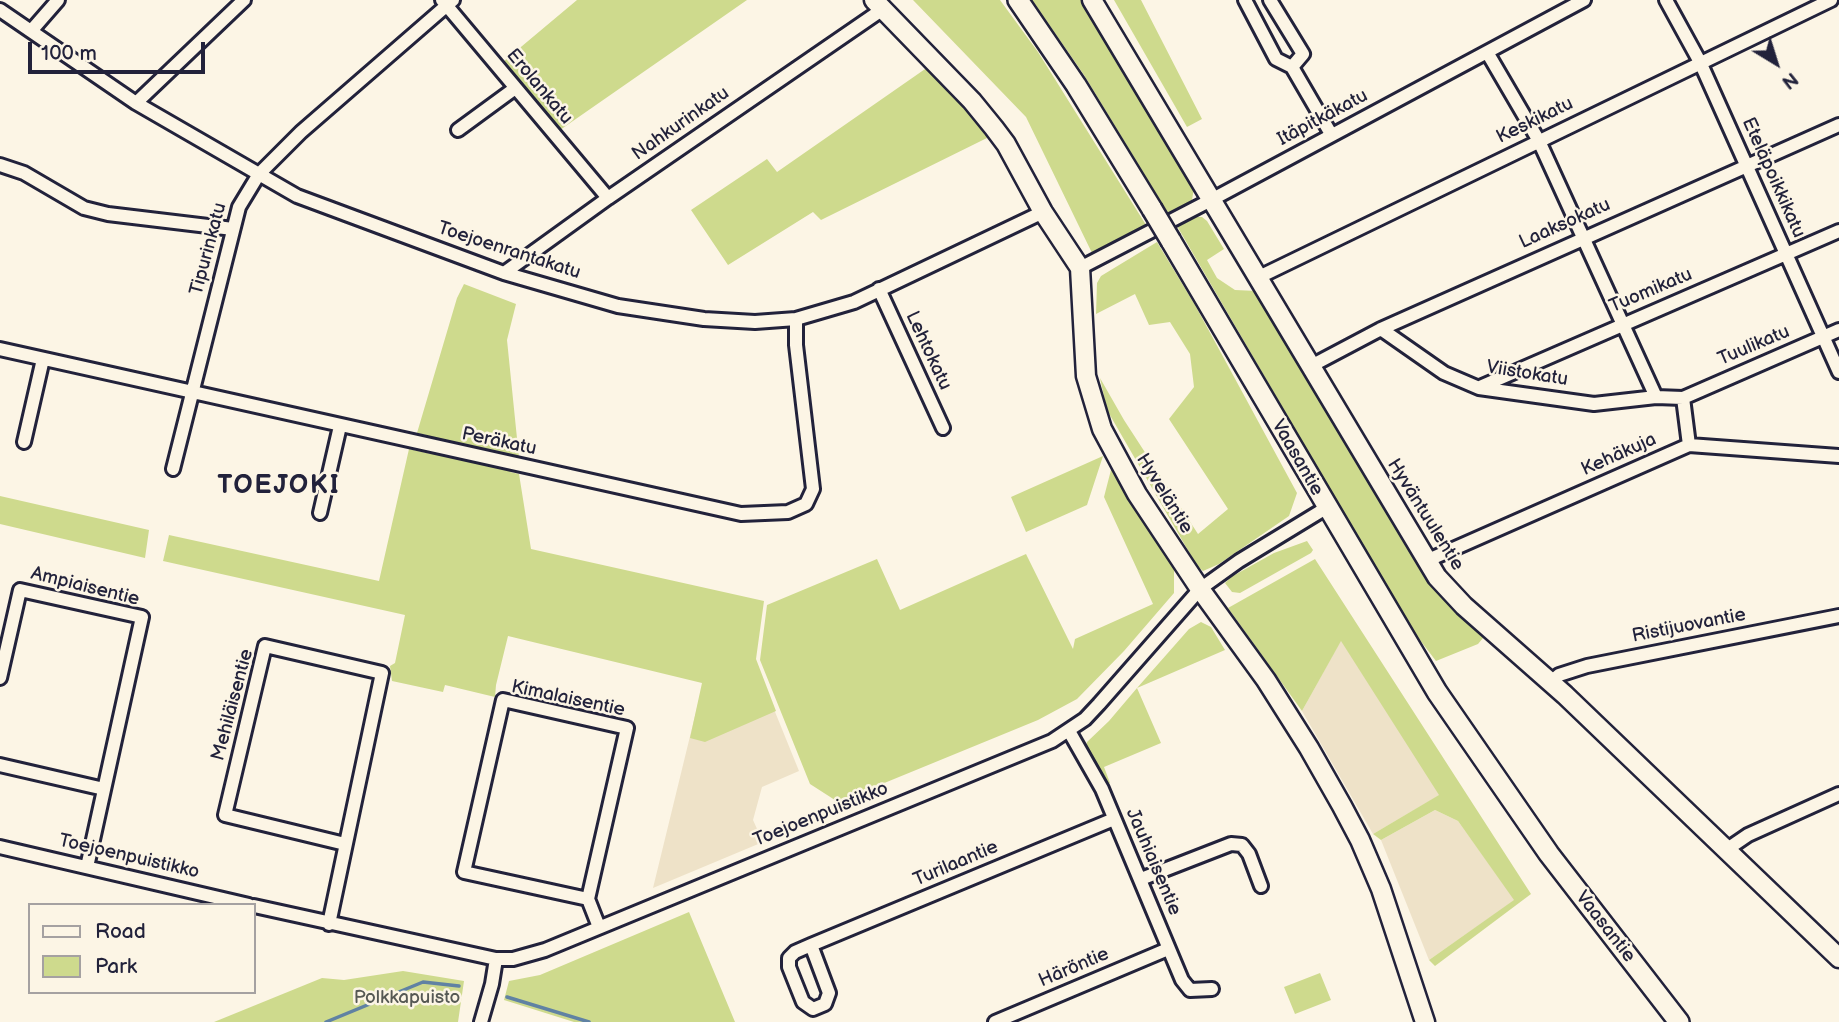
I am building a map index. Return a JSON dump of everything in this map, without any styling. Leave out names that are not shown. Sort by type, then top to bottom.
[{"type":"main road","name":"Vaasantie","points":[[1018,0],[1076,85],[1152,209],[1437,692],[1549,854],[1679,1022]]},
{"type":"street","points":[[31,31],[58,0]]},
{"type":"street","points":[[136,103],[244,0]]},
{"type":"street","name":"Hyväntuulentie","points":[[1092,0],[1437,577],[1464,606],[1550,683],[1839,958]]},
{"type":"street","points":[[1245,0],[1276,59],[1292,67],[1331,134]]},
{"type":"street","points":[[1270,0],[1303,54],[1292,67]]},
{"type":"street","name":"Itäpitkäkatu","points":[[1080,268],[1584,0]]},
{"type":"street","name":"Eteläpoikkikatu","points":[[1666,0],[1699,62],[1839,372]]},
{"type":"street","name":"Keskikatu","points":[[1257,278],[1831,0]]},
{"type":"street","name":"Erolankatu","points":[[447,2],[514,89],[608,198]]},
{"type":"street","name":"Tipurinkatu","points":[[173,469],[239,207],[259,174],[301,132],[447,2]]},
{"type":"street","name":"Nahkurinkatu","points":[[504,273],[878,4]]},
{"type":"street","name":"Hyveläntie","points":[[878,4],[972,101],[994,128],[1080,268],[1086,376],[1102,429],[1137,494],[1302,737],[1360,840],[1381,889],[1425,1022]]},
{"type":"street","name":"Toejoenrantakatu","points":[[0,10],[136,103],[297,196],[504,273],[618,306],[704,319],[755,322],[796,318],[844,305],[1044,212]]},
{"type":"street","points":[[1487,52],[1539,141],[1656,397]]},
{"type":"street","points":[[458,130],[514,89]]},
{"type":"street","name":"Laaksokatu","points":[[1311,366],[1381,329],[1839,125]]},
{"type":"street","points":[[0,165],[24,173],[84,208],[108,214],[233,229]]},
{"type":"street","name":"Tuomikatu","points":[[1479,388],[1839,232]]},
{"type":"street","name":"Lehtokatu","points":[[879,289],[943,428]]},
{"type":"street","name":"Peräkatu","points":[[0,349],[741,514],[788,512],[806,504],[813,489],[796,345],[796,318]]},
{"type":"street","name":"Viistokatu","points":[[1381,329],[1444,373],[1479,388],[1594,404],[1656,397],[1683,398]]},
{"type":"street","name":"Tuulikatu","points":[[1683,398],[1839,330]]},
{"type":"street","points":[[24,442],[43,359]]},
{"type":"street","points":[[1683,398],[1689,445]]},
{"type":"street","points":[[320,513],[340,426]]},
{"type":"street","name":"Kehäkuja","points":[[1426,561],[1689,445],[1839,456]]},
{"type":"street","name":"Toejoenpuistikko","points":[[256,906],[496,959],[527,956],[1052,741],[1069,731],[1099,704],[1200,589],[1239,561],[1326,508]]},
{"type":"street","name":"Ampiaisentie","points":[[0,678],[20,590],[142,617],[87,867]]},
{"type":"street","name":"Ristijuovantie","points":[[1550,683],[1559,675],[1587,666],[1839,616]]},
{"type":"street","name":"Mehiläisentie","points":[[329,923],[382,673],[265,646],[225,816],[345,844]]},
{"type":"street","name":"Kimalaisentie","points":[[503,701],[627,728],[588,899],[464,872],[503,701]]},
{"type":"street","name":"Jauhiaisentie","points":[[1069,731],[1091,766],[1182,980],[1190,990],[1212,989]]},
{"type":"street","points":[[0,765],[104,789]]},
{"type":"street","points":[[1726,850],[1748,835],[1839,794]]},
{"type":"street","name":"Turilaantie","points":[[811,945],[829,993],[825,1004],[813,1009],[803,1002],[789,967],[789,958],[796,952],[811,945],[1115,819]]},
{"type":"street","points":[[1141,879],[1231,844],[1242,845],[1249,854],[1261,886]]},
{"type":"street","name":"Toejoenpuistikko","points":[[0,847],[242,903]]},
{"type":"street","points":[[588,899],[599,927]]},
{"type":"street","name":"Häröntie","points":[[995,1022],[1168,949]]},
{"type":"street","points":[[481,1022],[496,959]]},
{"type":"shaded area","points":[[1341,640],[1440,795],[1373,834],[1302,711]]},
{"type":"shaded area","points":[[703,683],[769,697],[799,771],[762,787],[753,820],[763,842],[653,888]]},
{"type":"shaded area","points":[[1435,810],[1458,821],[1515,900],[1429,960],[1381,840]]},
{"type":"green space","points":[[577,0],[747,0],[560,130],[503,62]]},
{"type":"green space","points":[[913,0],[1000,0],[1038,52],[1146,225],[1092,253],[1026,117]]},
{"type":"green space","points":[[1032,0],[1082,0],[1194,188],[1192,200],[1169,215],[1084,75]]},
{"type":"green space","points":[[1114,0],[1141,0],[1202,119],[1187,127]]},
{"type":"green space","points":[[928,67],[989,137],[821,220],[813,212],[728,265],[691,210],[767,159],[777,172]]},
{"type":"green space","points":[[1195,217],[1202,217],[1207,221],[1224,249],[1207,260],[1217,278],[1235,290],[1257,291],[1424,576],[1482,633],[1483,638],[1478,644],[1436,661],[1410,627],[1177,226]]},
{"type":"green space","points":[[1157,242],[1195,305],[1297,493],[1289,516],[1219,564],[1203,571],[1197,566],[1107,410],[1100,378],[1198,534],[1228,509],[1169,419],[1194,387],[1190,354],[1170,322],[1149,325],[1135,294],[1096,314],[1097,283],[1101,276]]},
{"type":"green space","points":[[464,284],[516,304],[507,340],[519,458],[510,472],[519,474],[531,549],[764,601],[756,659],[776,711],[705,742],[690,738],[702,683],[508,636],[495,697],[445,685],[443,692],[392,681],[390,666],[395,663],[405,615],[163,561],[169,535],[379,581],[409,449],[431,454],[426,435],[417,433],[457,298]]},
{"type":"green space","points":[[1103,456],[1087,505],[1026,532],[1011,497]]},
{"type":"green space","points":[[1112,466],[1174,569],[1174,593],[1124,651],[1077,699],[1038,720],[838,802],[810,784],[760,660],[767,605],[877,559],[900,610],[1026,554],[1073,649],[1075,639],[1153,604],[1104,497]]},
{"type":"green space","points":[[0,496],[149,530],[145,558],[0,524]]},
{"type":"green space","points":[[1307,541],[1313,550],[1311,553],[1240,593],[1232,592],[1225,583],[1274,553]]},
{"type":"green space","points":[[1315,559],[1531,894],[1435,966],[1429,960],[1514,900],[1458,821],[1435,810],[1381,840],[1373,834],[1439,795],[1341,641],[1302,711],[1228,608]]},
{"type":"green space","points":[[1201,622],[1211,627],[1225,650],[1137,688],[1189,629]]},
{"type":"green space","points":[[1137,688],[1161,743],[1104,767],[1110,783],[1107,785],[1086,745]]},
{"type":"green space","points":[[689,912],[735,1022],[574,1022],[504,1000],[509,981],[540,975]]},
{"type":"green space","name":"Polkkapuisto","points":[[403,971],[464,981],[458,1022],[214,1022],[322,978],[344,980]]},
{"type":"green space","points":[[1320,973],[1331,1000],[1295,1014],[1284,987]]},
{"type":"waterway","points":[[326,1022],[423,982],[459,986]]},
{"type":"waterway","points":[[507,997],[589,1022]]},
{"type":"district","name":"TOEJOKI","points":[[279,486]]}]
